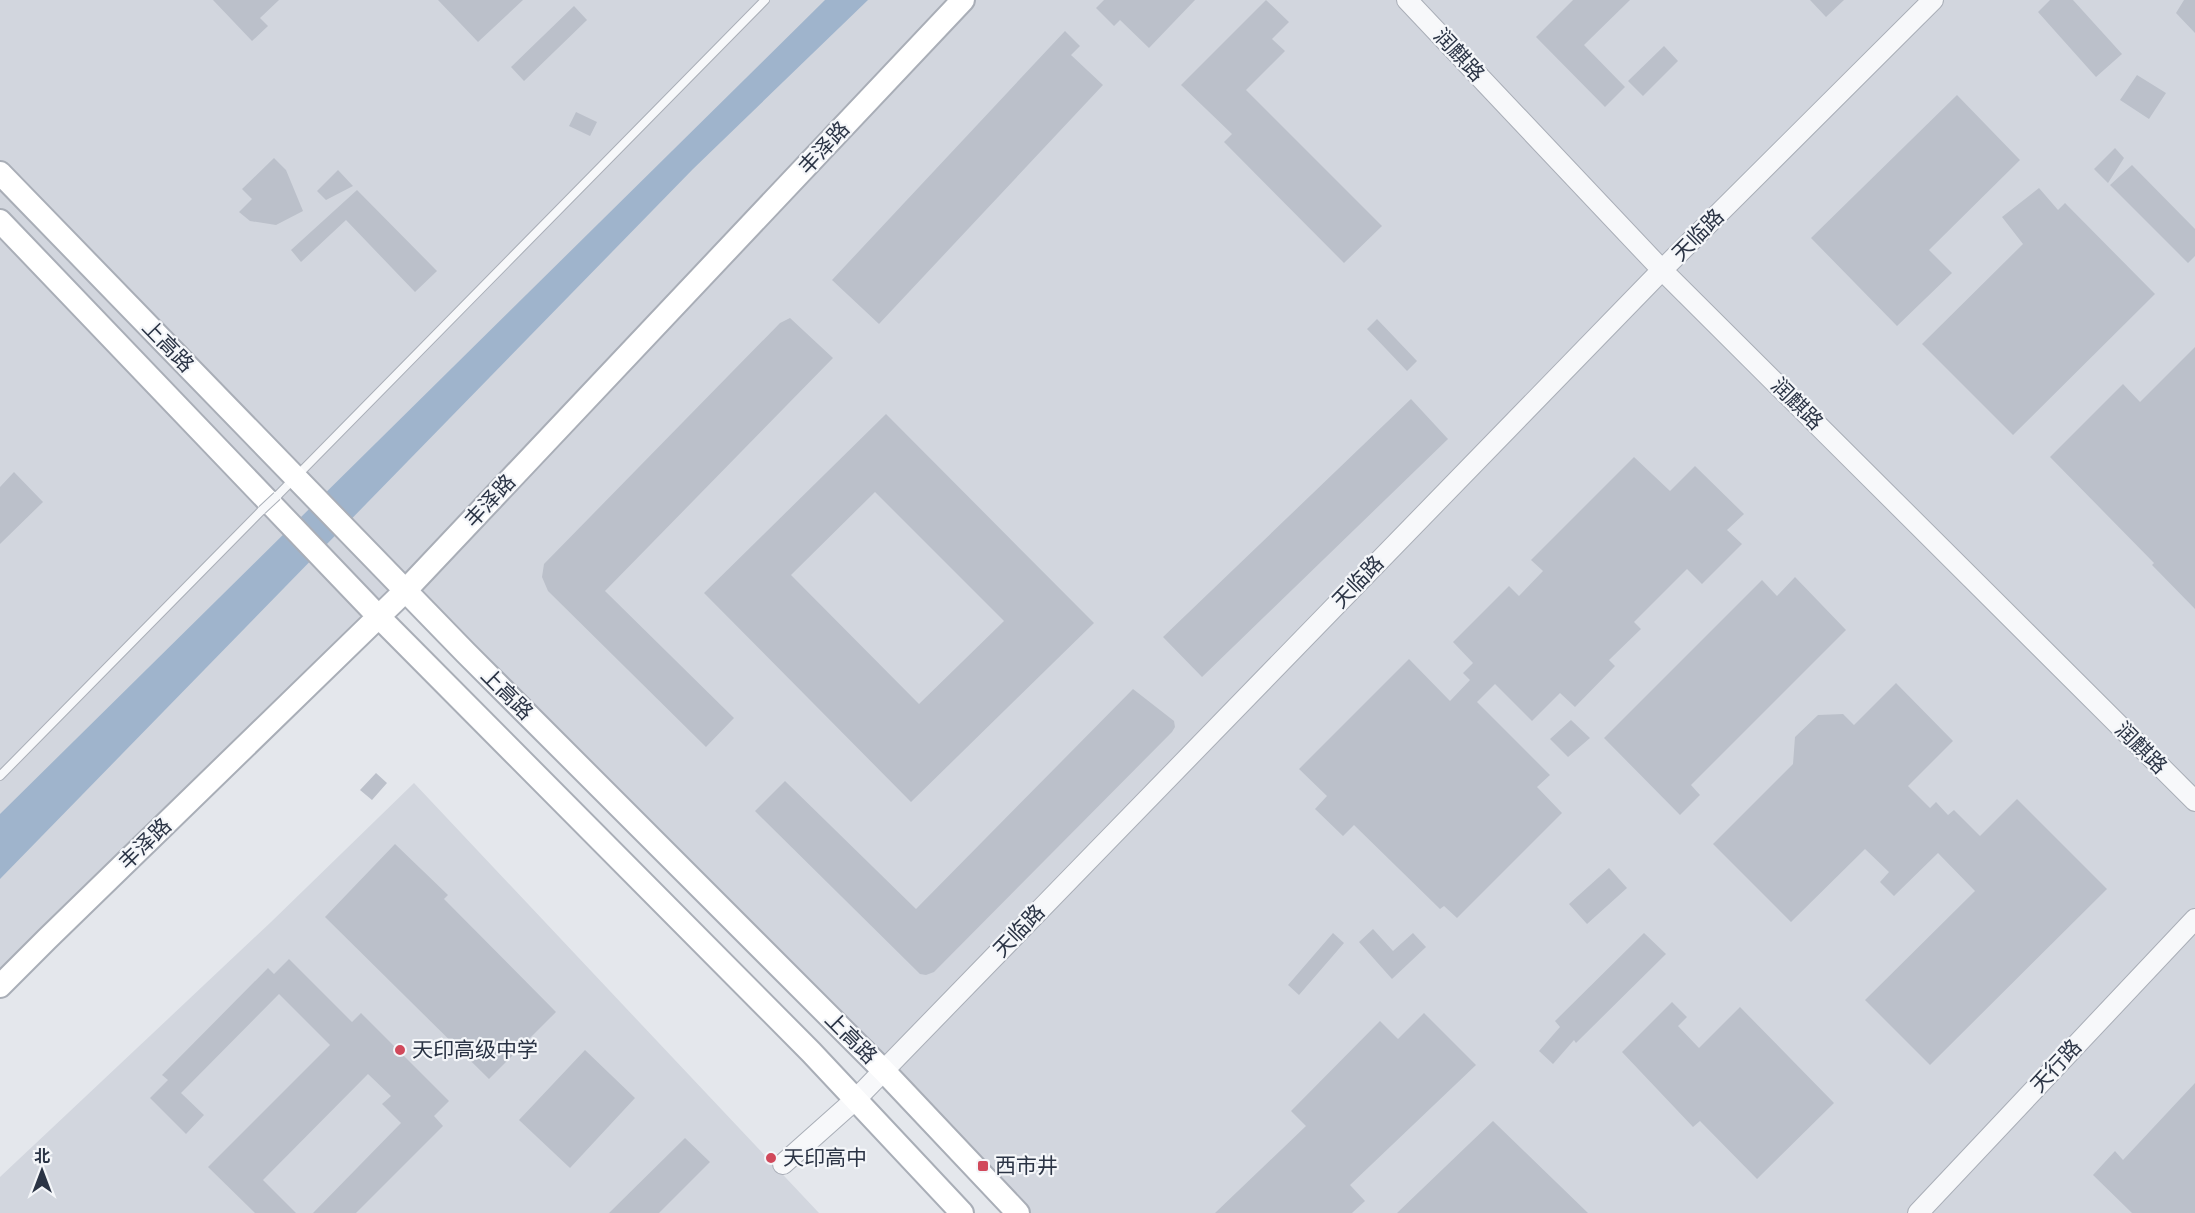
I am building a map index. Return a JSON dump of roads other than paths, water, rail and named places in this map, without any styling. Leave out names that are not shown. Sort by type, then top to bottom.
[{"type":"main road","name":"丰泽路","points":[[0,986],[405,591],[963,0]]},
{"type":"main road","name":"上高路","points":[[0,173],[405,591],[883,1070],[1018,1213]]},
{"type":"main road","name":"上高路","points":[[0,221],[379,617],[856,1099],[963,1213]]},
{"type":"street","name":"润麒路","points":[[1407,0],[1662,270],[2195,801]]},
{"type":"street","name":"天临路","points":[[783,1164],[856,1099],[1662,270],[1933,0]]},
{"type":"street","name":"天行路","points":[[1918,1213],[2195,919]]},
{"type":"lane","points":[[0,777],[765,0]]},
{"type":"water","points":[[825,0],[868,0],[693,169],[0,879],[0,814]]},
{"type":"place","name":"天印高级中学","points":[[400,1050]]},
{"type":"place","name":"天印高中","points":[[771,1158]]},
{"type":"place","name":"西市井","points":[[983,1166]]}]
